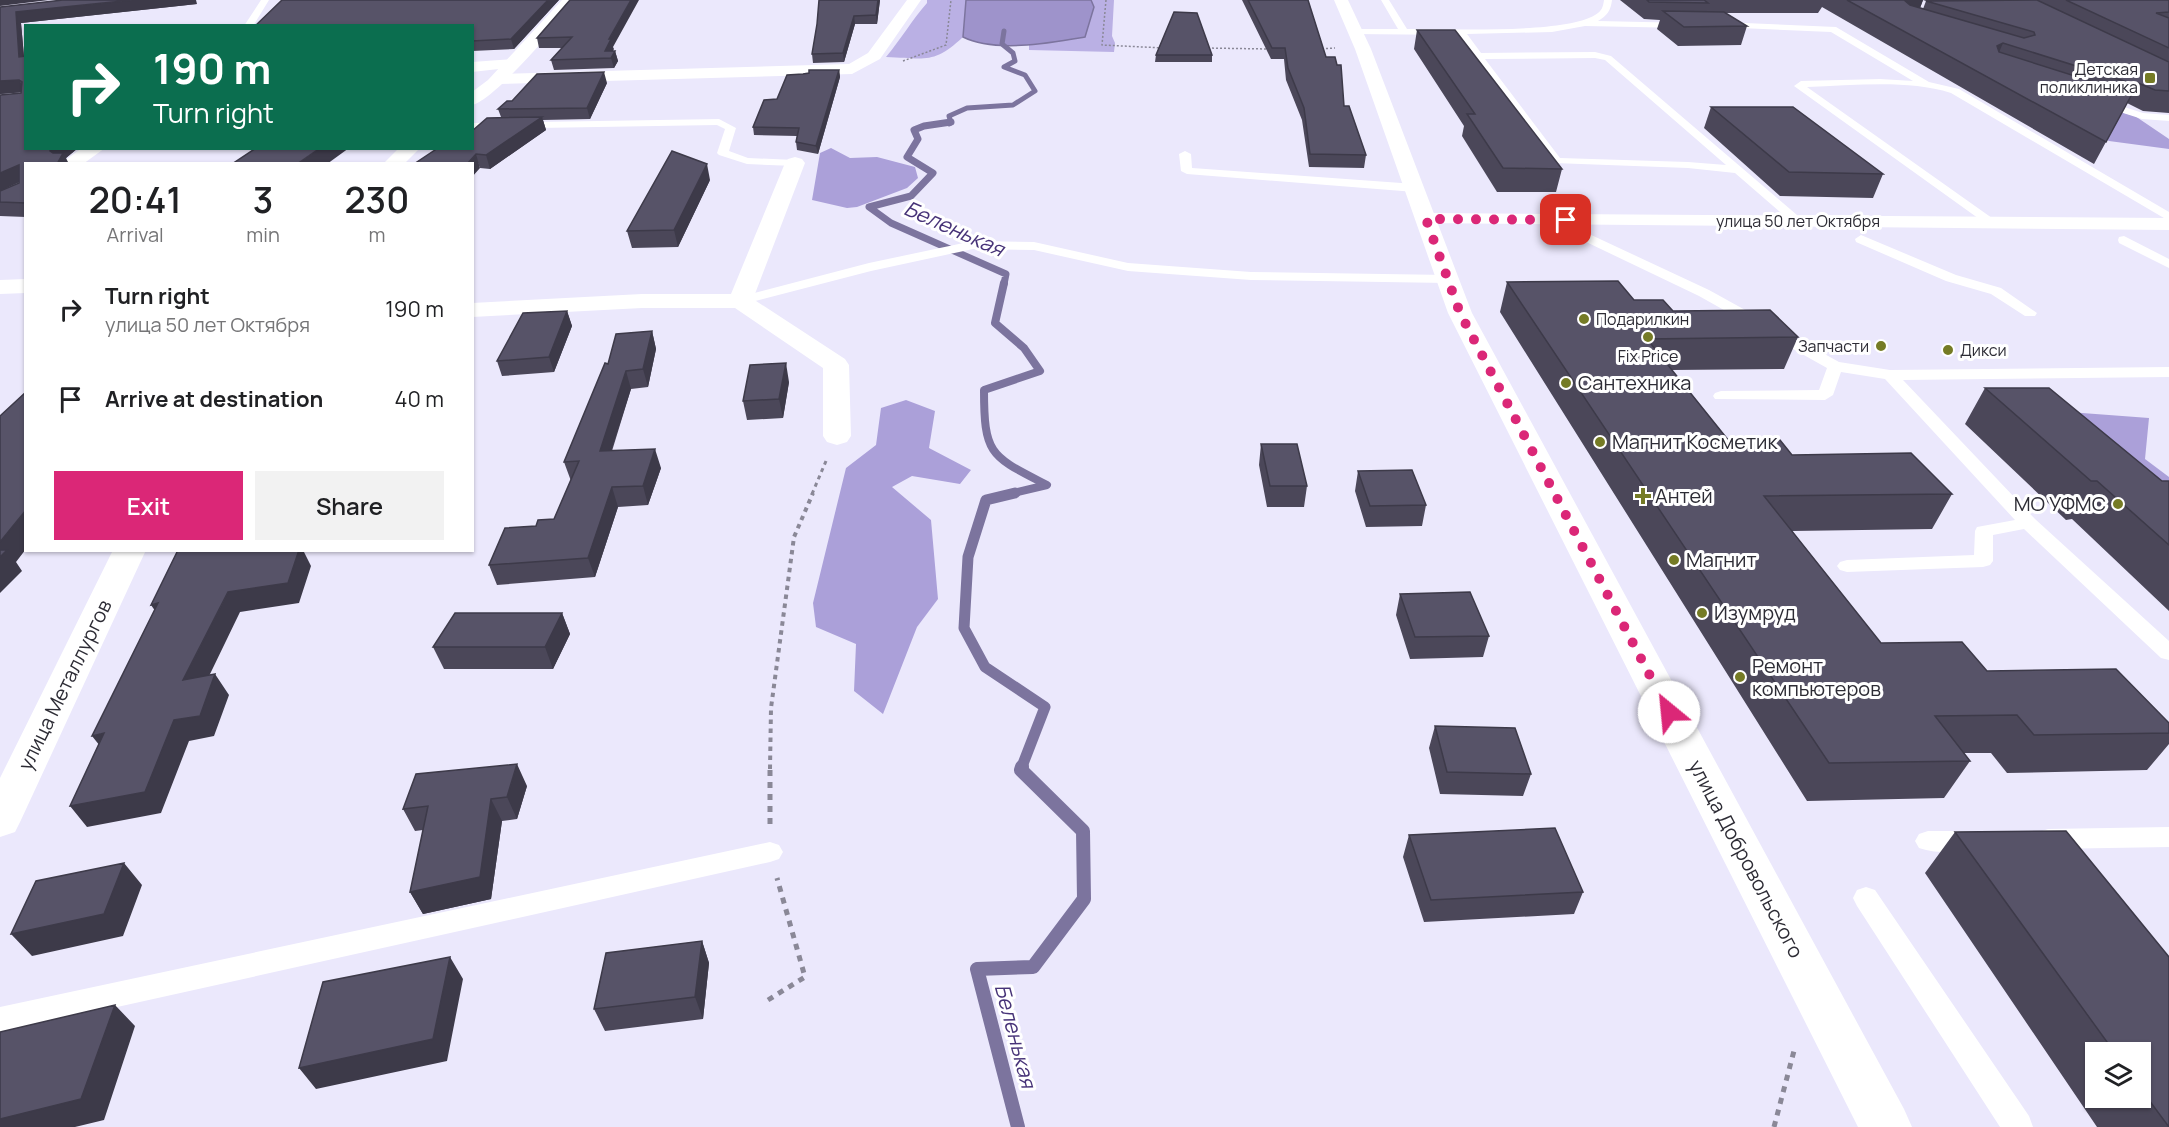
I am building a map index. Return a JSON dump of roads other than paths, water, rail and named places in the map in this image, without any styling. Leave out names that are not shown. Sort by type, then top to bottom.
[{"type":"street","points":[[474,98],[498,79],[570,0]]},
{"type":"street","points":[[498,79],[852,69],[874,56],[914,0]]},
{"type":"street","name":"улица Добровольского","points":[[1341,0],[1360,41],[1466,323],[1886,1127]]},
{"type":"street","points":[[474,67],[512,64]]},
{"type":"street","points":[[72,162],[93,150]]},
{"type":"street","points":[[394,162],[409,150]]},
{"type":"street","points":[[740,301],[795,163]]},
{"type":"street","name":"улица 50 лет Октября","points":[[1429,227],[1798,221],[2169,224]]},
{"type":"street","name":"улица 50 лет Октября","points":[[1429,227],[1587,237],[2169,241]]},
{"type":"street","points":[[0,287],[24,286]]},
{"type":"street","points":[[474,310],[642,301],[740,301],[836,365],[837,436]]},
{"type":"street","name":"улица Металлургов","points":[[0,820],[129,552]]},
{"type":"lane","points":[[249,24],[265,0]]},
{"type":"lane","points":[[1385,0],[1405,33]]},
{"type":"lane","points":[[1585,23],[1601,16],[1608,8],[1608,0]]},
{"type":"lane","points":[[1360,41],[1405,33],[1552,29],[1585,23],[1692,25]]},
{"type":"lane","points":[[1716,25],[1833,29],[1926,85]]},
{"type":"lane","points":[[1461,32],[1553,158],[1558,161],[1688,165],[1738,170]]},
{"type":"lane","points":[[1478,56],[1595,55],[1608,58],[1798,221]]},
{"type":"lane","points":[[1993,223],[1799,86],[1801,84],[1880,82],[1942,87],[1955,92],[2169,217]]},
{"type":"lane","points":[[2085,97],[2154,122],[2169,118]]},
{"type":"lane","points":[[474,126],[719,123],[731,128],[723,153],[747,161],[795,163]]},
{"type":"lane","points":[[1185,154],[1187,171],[1415,188]]},
{"type":"lane","points":[[1587,237],[1704,292],[1835,366],[1890,375],[2166,376]]},
{"type":"lane","points":[[1861,239],[1951,278],[1996,291],[2030,313]]},
{"type":"lane","points":[[2124,240],[2169,264]]},
{"type":"lane","points":[[740,301],[868,267],[973,245],[1034,246],[1128,267],[1206,273],[1251,276],[1448,279]]},
{"type":"lane","points":[[1721,396],[1825,395],[1835,366]]},
{"type":"lane","points":[[1890,375],[2028,523],[2169,653]]},
{"type":"lane","points":[[1847,566],[1983,561],[1984,531],[2028,523]]},
{"type":"lane","points":[[1928,842],[2169,837]]},
{"type":"lane","points":[[0,1020],[770,852]]},
{"type":"lane","points":[[1866,898],[2018,1127]]},
{"type":"waterway","name":"Беленькая","points":[[951,122],[949,116],[967,108],[1013,105],[1035,91],[1025,75],[1004,67],[1015,61],[1013,53],[1002,44],[1004,31]]},
{"type":"waterway","name":"Беленькая","points":[[951,122],[914,130],[918,139],[907,157],[933,173],[911,196],[869,207],[891,223],[1006,274],[1004,284]]},
{"type":"waterway","name":"Беленькая","points":[[1004,283],[995,323],[1024,348],[1040,371],[984,390],[986,429],[994,451],[1002,460],[1047,485],[1009,494]]},
{"type":"waterway","name":"Беленькая","points":[[1015,493],[986,500],[968,557],[964,628],[985,667],[1045,707],[1021,769]]},
{"type":"waterway","name":"Беленькая","points":[[1018,1127],[977,969],[1033,967],[1084,899],[1083,831],[1021,770],[1022,767]]},
{"type":"place","name":"Детская поликлиника","points":[[2150,78]]},
{"type":"place","name":"Подарилкин","points":[[1584,319]]},
{"type":"place","name":"Fix Price","points":[[1648,337]]},
{"type":"place","name":"Запчасти","points":[[1881,346]]},
{"type":"place","name":"Дикси","points":[[1948,350]]},
{"type":"place","name":"Сантехника","points":[[1566,383]]},
{"type":"place","name":"Магнит Косметик","points":[[1600,442]]},
{"type":"place","name":"Антей","points":[[1643,496]]},
{"type":"place","name":"МО УФМС","points":[[2118,504]]},
{"type":"place","name":"Магнит","points":[[1674,560]]},
{"type":"place","name":"Изумруд","points":[[1702,613]]},
{"type":"place","name":"Ремонт компьютеров","points":[[1740,677]]}]
